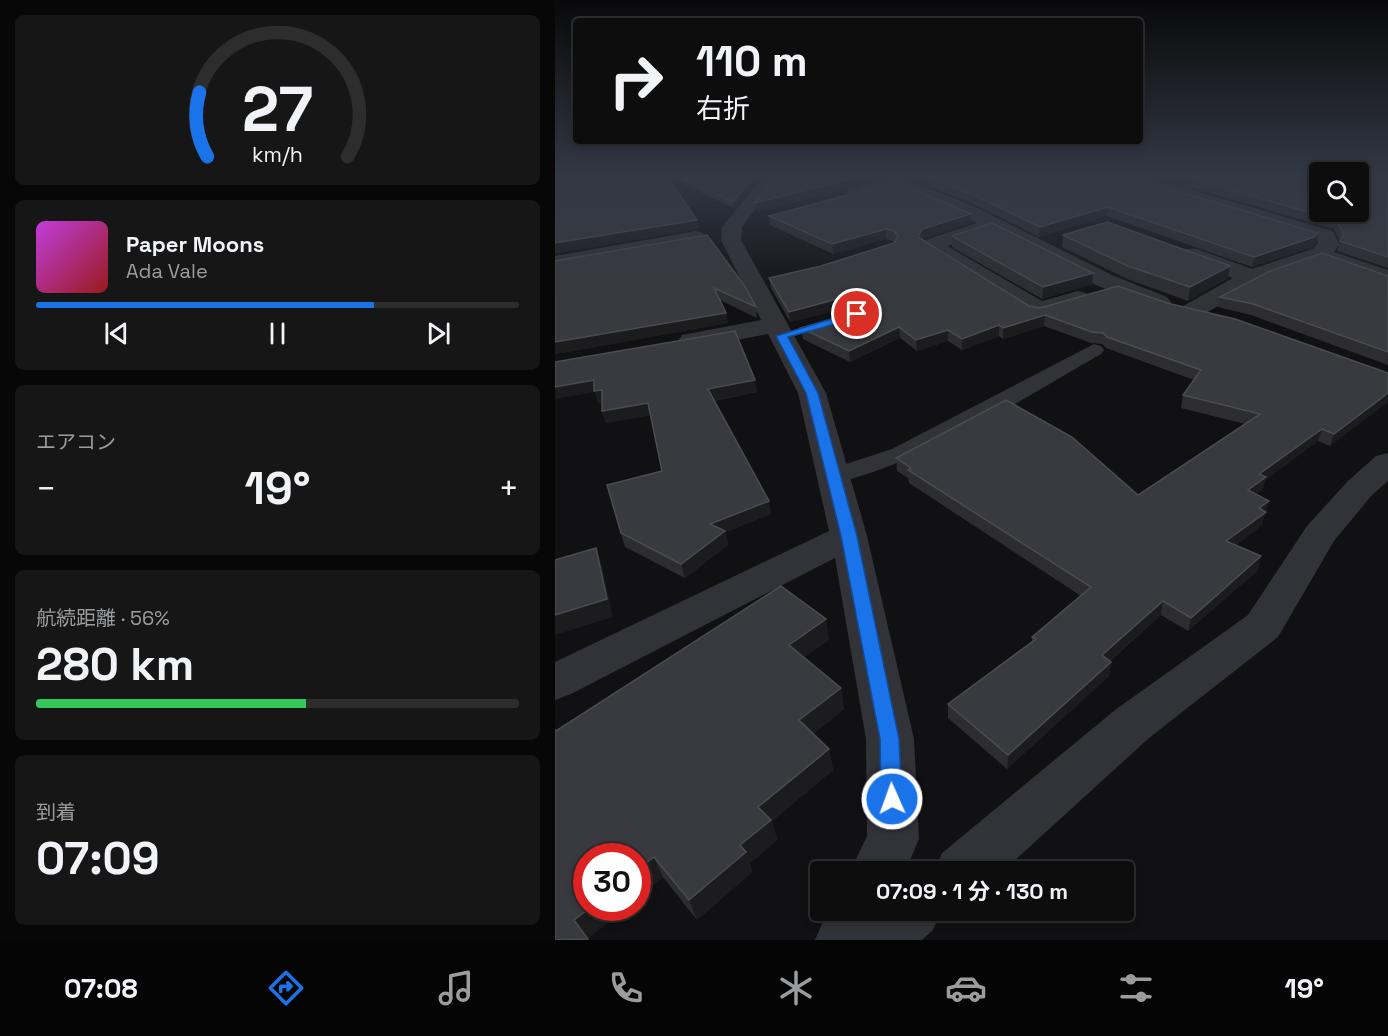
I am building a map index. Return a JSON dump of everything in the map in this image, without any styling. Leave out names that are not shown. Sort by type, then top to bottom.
[{"type":"street","points":[[740,218],[731,229],[731,240],[763,280],[789,330],[812,393],[849,536],[890,739],[893,839],[882,861]]},
{"type":"street","points":[[555,263],[731,229],[766,218]]},
{"type":"street","points":[[979,218],[1118,286],[1192,311],[1221,318]]},
{"type":"street","points":[[1268,218],[1326,235],[1329,244],[1320,254]]},
{"type":"street","points":[[993,224],[930,245],[1039,310],[1118,286]]},
{"type":"street","points":[[1037,246],[1066,237]]},
{"type":"street","points":[[1170,247],[1255,278]]},
{"type":"street","points":[[1192,311],[1205,301],[1302,257],[1320,254],[1388,278]]},
{"type":"street","points":[[664,346],[789,330]]},
{"type":"street","points":[[974,861],[1132,724],[1263,626],[1320,534],[1360,488],[1388,463]]},
{"type":"street","points":[[555,682],[849,536]]},
{"type":"street","points":[[844,940],[853,921]]},
{"type":"street","points":[[877,940],[900,921]]},
{"type":"lane","points":[[833,476],[901,454],[962,424],[1093,350]]},
{"type":"building","points":[[555,218],[696,218],[697,220],[555,243]]},
{"type":"building","points":[[773,218],[958,218],[922,229],[918,237],[1029,306],[1040,308],[1118,286],[1167,303],[1235,319],[1388,373],[1388,393],[1334,434],[1322,429],[1259,474],[1266,477],[1248,490],[1269,501],[1259,508],[1266,512],[1226,541],[1261,556],[1191,618],[1163,601],[1102,655],[1111,662],[1008,755],[948,704],[1036,639],[1032,637],[1091,587],[908,470],[911,468],[896,458],[1006,400],[1072,437],[1138,495],[1260,414],[1183,395],[1201,370],[1107,337],[1103,333],[1092,332],[1045,315],[1003,328],[999,325],[962,339],[948,330],[916,340],[899,327],[849,351],[801,328],[866,310],[870,304],[867,297],[856,294],[789,312],[769,278],[821,266],[894,243],[898,236],[894,231],[886,229],[832,244]]},
{"type":"building","points":[[1021,218],[1071,218],[1040,227]]},
{"type":"building","points":[[1140,218],[1267,218],[1318,233],[1314,237],[1254,257]]},
{"type":"building","points":[[1369,218],[1388,218],[1388,257],[1340,241],[1344,234],[1337,222],[1369,222]]},
{"type":"building","points":[[1107,222],[1230,266],[1190,287],[1128,266],[1063,235]]},
{"type":"building","points":[[992,223],[1093,273],[1043,287],[952,236]]},
{"type":"building","points":[[707,235],[744,285],[756,307],[714,288],[726,313],[555,342],[555,261]]},
{"type":"building","points":[[1322,253],[1388,276],[1388,352],[1253,304],[1220,297],[1268,272]]},
{"type":"building","points":[[735,331],[755,380],[708,389],[769,501],[710,524],[725,531],[681,564],[621,533],[607,485],[662,471],[648,403],[602,411],[602,390],[594,391],[594,380],[555,387],[555,362]]},
{"type":"building","points":[[596,548],[607,599],[555,615],[555,560]]},
{"type":"building","points":[[781,586],[826,619],[789,645],[841,688],[799,720],[829,749],[758,807],[771,820],[740,845],[746,852],[689,900],[654,857],[651,859],[651,843],[573,843],[573,921],[588,939],[555,940],[555,729],[556,731]]},
{"type":"route","points":[[857,314],[781,336],[792,352],[812,393],[849,536],[890,739],[892,799]]}]
